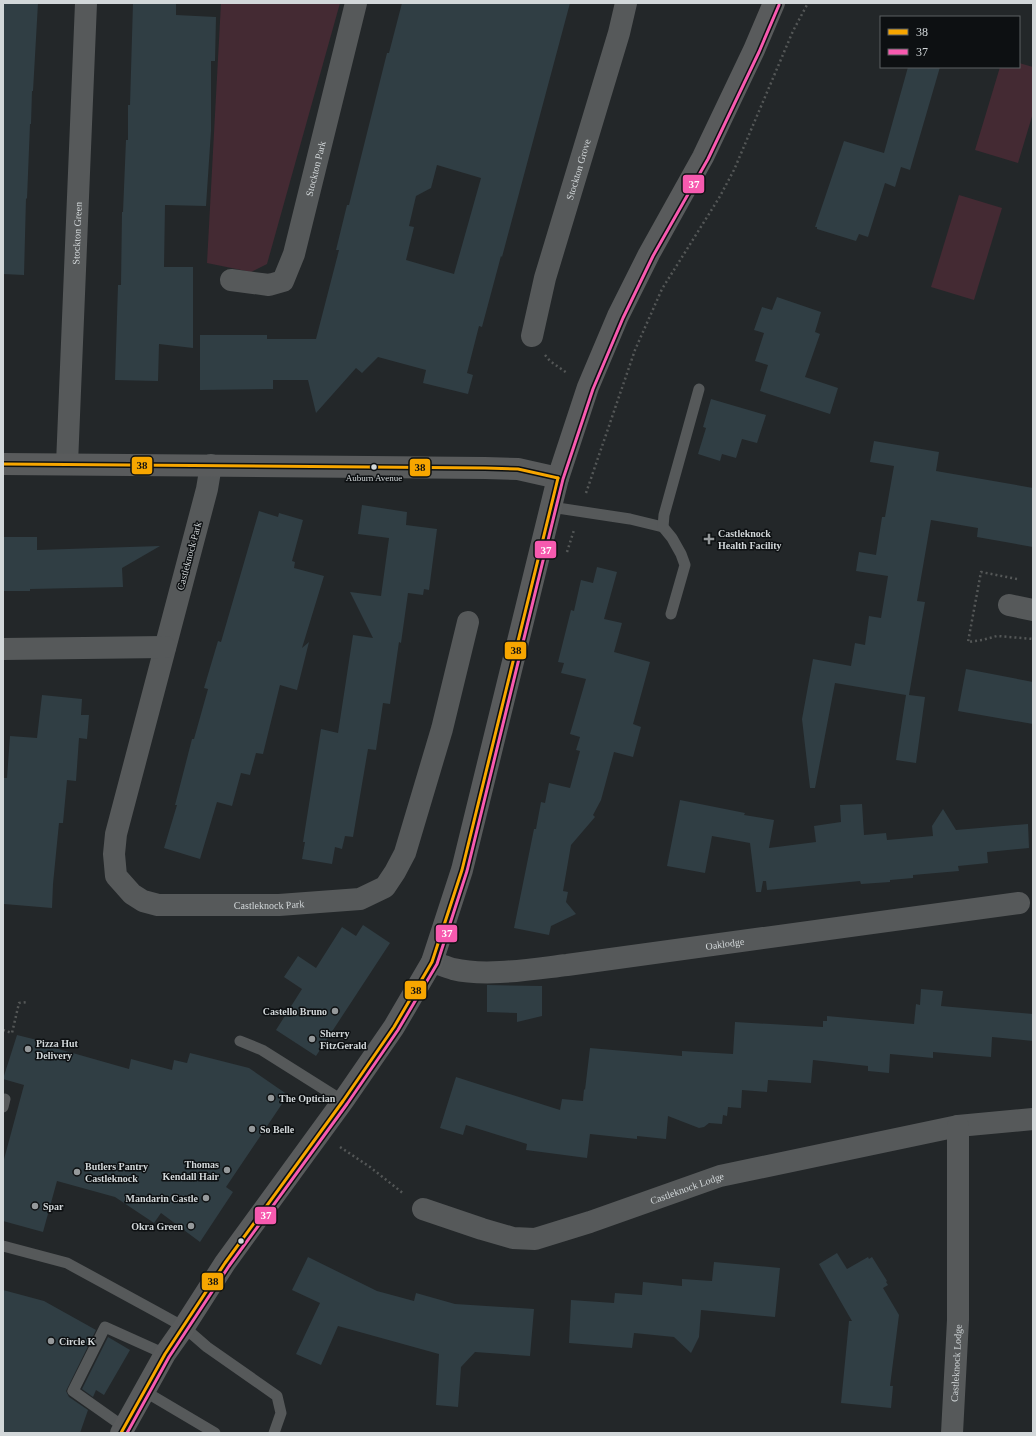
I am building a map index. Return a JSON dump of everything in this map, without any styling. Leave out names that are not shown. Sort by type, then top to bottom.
[{"type":"main road","points":[[122,1430],[165,1354],[225,1264],[343,1101],[394,1027],[432,962],[462,870],[558,478],[588,387],[618,316],[649,254],[702,157],[754,50],[774,3]]},
{"type":"main road","points":[[3,464],[485,468],[518,469],[558,478]]},
{"type":"street","name":"Stockton Green","points":[[67,464],[86,3]]},
{"type":"street","name":"Stockton Park","points":[[231,280],[269,285],[283,281],[294,254],[356,3]]},
{"type":"street","name":"Stockton Grove","points":[[532,336],[545,278],[619,33],[626,3]]},
{"type":"street","name":"Castleknock Park","points":[[211,465],[207,489],[116,834],[114,854],[116,876],[132,894],[143,901],[158,905],[279,905],[360,899],[385,887],[405,853],[442,729],[468,622]]},
{"type":"street","points":[[1008,606],[1033,610]]},
{"type":"street","points":[[3,649],[166,647]]},
{"type":"street","name":"Oaklodge","points":[[432,962],[454,969],[476,972],[509,971],[559,966],[1018,903]]},
{"type":"street","name":"Castleknock Lodge","points":[[423,1209],[513,1238],[535,1239],[590,1222],[720,1176],[958,1126],[1033,1119]]},
{"type":"street","name":"Castleknock Lodge","points":[[952,1433],[958,1320],[958,1126]]},
{"type":"lane","points":[[663,527],[667,503],[700,389]]},
{"type":"lane","points":[[551,508],[630,519],[663,527],[678,549],[685,565],[671,614]]},
{"type":"lane","points":[[240,1041],[262,1050],[343,1101]]},
{"type":"lane","points":[[3,1246],[67,1263],[184,1327],[207,1347],[277,1396],[280,1413],[274,1433]]},
{"type":"lane","points":[[122,1430],[73,1391],[105,1327],[165,1354]]},
{"type":"lane","points":[[144,1392],[216,1433]]},
{"type":"path","points":[[566,556],[635,350],[662,289],[719,198],[734,170],[793,31],[808,3]]},
{"type":"path","points":[[532,336],[550,362],[588,387]]},
{"type":"path","points":[[3,1030],[12,1033],[19,1002],[28,1002]]},
{"type":"path","points":[[320,1133],[370,1167],[423,1209]]},
{"type":"shaded area","points":[[221,3],[340,3],[267,264],[251,272],[207,263]]},
{"type":"shaded area","points":[[1020,63],[1033,67],[1033,113],[1018,163],[975,150],[1000,68],[1020,68]]},
{"type":"shaded area","points":[[959,195],[1002,208],[974,300],[931,287]]},
{"type":"building","points":[[3,3],[38,3],[30,124],[27,199],[26,198],[24,275],[3,274]]},
{"type":"building","points":[[133,3],[176,3],[176,15],[216,17],[215,61],[211,61],[211,131],[206,206],[165,205],[164,267],[193,267],[193,348],[159,344],[158,381],[115,380],[118,285],[121,285],[122,212],[126,140],[128,140],[128,105],[130,105]]},
{"type":"building","points":[[402,3],[570,3],[502,257],[501,256],[482,327],[479,326],[467,373],[473,375],[468,394],[423,383],[426,370],[378,357],[362,373],[356,368],[316,413],[308,380],[273,380],[273,389],[200,390],[200,335],[267,335],[267,339],[316,339],[339,250],[336,250],[347,205],[349,205],[387,53],[389,53]],"holes":[[[437,165],[481,178],[454,274],[406,260],[414,227],[409,226],[416,196],[431,188]]]},
{"type":"building","points":[[908,68],[940,68],[910,170],[901,167],[895,187],[885,183],[868,237],[859,234],[856,241],[817,229],[817,227],[815,227],[844,141],[884,153]]},
{"type":"building","points":[[777,297],[821,312],[815,332],[820,334],[805,377],[838,388],[830,414],[760,391],[768,365],[755,361],[764,333],[754,330],[762,307],[772,310]]},
{"type":"building","points":[[711,399],[766,415],[757,443],[742,439],[736,458],[722,454],[720,461],[698,454],[706,428],[703,427]]},
{"type":"building","points":[[874,441],[939,452],[936,471],[1033,488],[1033,547],[977,537],[978,528],[931,520],[917,601],[925,602],[909,695],[925,697],[916,763],[896,760],[906,695],[835,683],[815,788],[810,788],[802,719],[813,659],[851,666],[855,643],[865,645],[869,616],[881,618],[888,576],[856,571],[859,552],[876,555],[882,517],[885,517],[894,466],[870,462]]},
{"type":"building","points":[[362,505],[407,512],[406,525],[437,529],[429,590],[424,589],[423,595],[408,593],[390,704],[383,703],[376,750],[368,749],[353,837],[345,836],[342,849],[335,847],[332,864],[302,859],[305,842],[303,842],[321,729],[338,733],[353,635],[373,638],[350,592],[381,596],[389,538],[358,534]]},
{"type":"building","points":[[259,511],[278,517],[279,513],[303,520],[292,561],[295,562],[294,568],[324,576],[302,648],[309,642],[297,690],[280,685],[263,754],[256,753],[250,775],[241,773],[232,806],[217,802],[200,859],[164,848],[177,805],[175,805],[192,739],[194,739],[208,689],[204,688],[218,641],[221,642]]},
{"type":"building","points":[[3,537],[37,537],[37,550],[160,546],[122,568],[123,587],[3,591]]},
{"type":"building","points":[[597,567],[617,572],[604,619],[622,623],[614,652],[650,662],[633,724],[641,727],[633,757],[614,752],[601,800],[593,815],[595,817],[571,845],[563,891],[568,892],[566,902],[576,914],[551,926],[549,935],[514,928],[541,802],[545,803],[549,783],[570,788],[580,751],[576,750],[580,737],[570,734],[586,679],[561,673],[564,663],[558,662],[571,610],[574,611],[581,580],[593,583]]},
{"type":"building","points":[[966,669],[1033,682],[1033,724],[958,711]]},
{"type":"building","points":[[42,695],[82,699],[81,715],[89,715],[87,739],[79,738],[76,781],[67,780],[63,823],[59,823],[52,908],[3,903],[3,778],[7,778],[10,736],[37,738]]},
{"type":"building","points":[[680,800],[745,813],[744,815],[774,820],[769,848],[816,842],[814,826],[841,822],[840,805],[862,804],[864,835],[886,833],[887,840],[933,836],[932,826],[943,809],[956,830],[1028,824],[1029,848],[987,852],[988,863],[958,866],[959,871],[913,875],[913,878],[890,880],[890,882],[861,884],[860,881],[767,890],[766,881],[763,881],[761,892],[756,892],[750,843],[712,836],[705,873],[667,866]]},
{"type":"building","points":[[363,925],[390,943],[316,1056],[276,1030],[302,989],[284,977],[298,956],[316,968],[342,927],[356,936]]},
{"type":"building","points":[[487,985],[542,986],[542,1016],[517,1022],[517,1013],[487,1012]]},
{"type":"building","points":[[921,989],[943,991],[941,1006],[1033,1014],[1033,1041],[992,1037],[991,1057],[933,1052],[933,1058],[890,1054],[889,1073],[868,1071],[868,1066],[813,1060],[811,1083],[768,1080],[767,1092],[742,1090],[741,1108],[728,1107],[727,1116],[723,1115],[722,1124],[709,1123],[704,1127],[699,1128],[668,1116],[666,1139],[637,1136],[637,1139],[590,1134],[587,1158],[526,1150],[527,1144],[466,1125],[463,1135],[440,1128],[456,1077],[560,1110],[562,1099],[583,1101],[590,1048],[682,1056],[682,1051],[733,1054],[735,1022],[823,1027],[823,1021],[827,1021],[827,1016],[914,1024],[916,1004],[920,1005]]},
{"type":"building","points":[[17,1035],[49,1043],[48,1046],[129,1069],[131,1059],[172,1070],[174,1060],[187,1063],[190,1053],[249,1068],[288,1095],[226,1187],[233,1192],[200,1242],[161,1213],[154,1223],[115,1197],[57,1181],[43,1232],[3,1221],[3,1163],[24,1085],[3,1079]]},
{"type":"building","points":[[837,1253],[847,1269],[868,1257],[869,1259],[872,1257],[887,1281],[886,1282],[888,1285],[883,1288],[899,1315],[890,1386],[893,1386],[891,1408],[841,1403],[849,1321],[852,1321],[819,1264]]},
{"type":"building","points":[[308,1257],[377,1291],[414,1301],[416,1293],[455,1304],[534,1309],[530,1356],[475,1352],[461,1367],[458,1407],[436,1405],[439,1354],[338,1326],[321,1365],[296,1354],[320,1303],[292,1290]]},
{"type":"building","points":[[714,1262],[780,1268],[775,1317],[701,1310],[699,1337],[691,1353],[674,1337],[634,1333],[632,1348],[569,1343],[571,1300],[614,1303],[615,1293],[642,1295],[643,1282],[682,1286],[682,1279],[712,1281]]},
{"type":"building","points":[[3,1290],[44,1301],[96,1330],[66,1391],[69,1397],[88,1410],[80,1433],[3,1433]]},
{"type":"building","points":[[108,1337],[130,1350],[104,1395],[96,1390],[93,1397],[82,1389]]},
{"type":"transit line","name":"37","points":[[127,1433],[169,1357],[229,1266],[347,1104],[398,1030],[437,964],[467,871],[563,479],[593,389],[623,318],[653,256],[708,159],[759,52],[779,5]]},
{"type":"transit line","name":"38","points":[[3,464],[485,468],[518,469],[558,478]]},
{"type":"transit line","name":"38","points":[[121,1433],[165,1354],[225,1263],[343,1101],[394,1027],[432,962],[462,870],[558,478]]},
{"type":"place","name":"Auburn Avenue","points":[[374,467]]},
{"type":"place","name":"Castleknock Health Facility","points":[[709,539]]},
{"type":"place","name":"Castello Bruno","points":[[335,1011]]},
{"type":"place","name":"Sherry FitzGerald","points":[[312,1039]]},
{"type":"place","name":"Pizza Hut Delivery","points":[[28,1049]]},
{"type":"place","name":"The Optician","points":[[271,1098]]},
{"type":"place","name":"So Belle","points":[[252,1129]]},
{"type":"place","name":"Thomas Kendall Hair","points":[[227,1170]]},
{"type":"place","name":"Butlers Pantry Castleknock","points":[[77,1172]]},
{"type":"place","name":"Mandarin Castle","points":[[206,1198]]},
{"type":"place","name":"Spar","points":[[35,1206]]},
{"type":"place","name":"Okra Green","points":[[191,1226]]},
{"type":"place","name":"Circle K","points":[[51,1341]]}]
